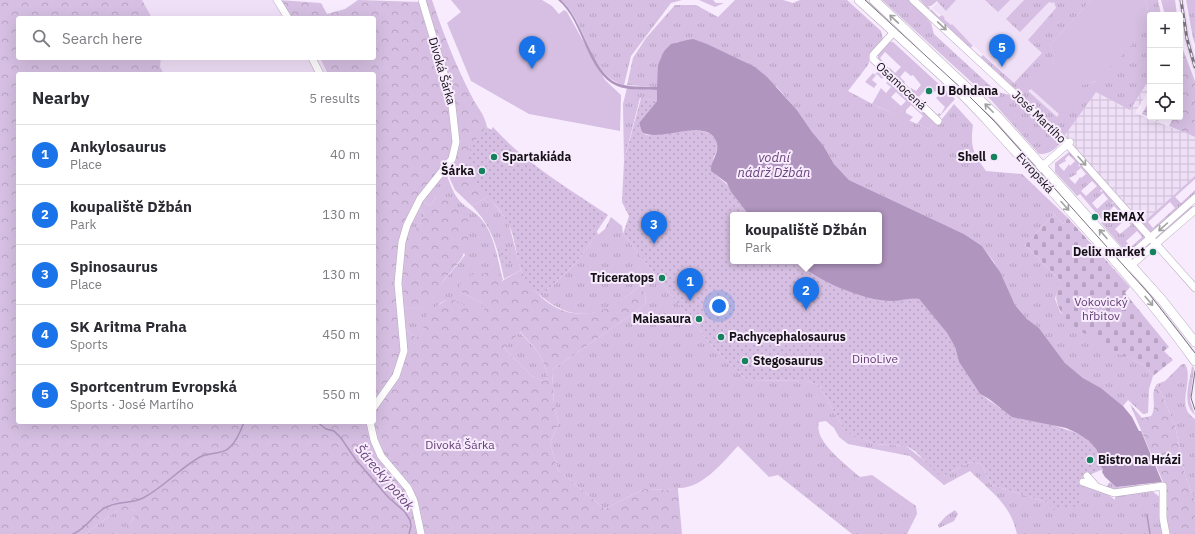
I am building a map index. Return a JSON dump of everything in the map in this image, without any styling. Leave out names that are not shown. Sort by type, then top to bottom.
[{"type":"main road","name":"Evropská","points":[[859,0],[963,95],[1121,269],[1168,324],[1195,361]]},
{"type":"main road","name":"Evropská","points":[[874,0],[978,96],[1043,165],[1169,308],[1195,342]]},
{"type":"street","points":[[277,0],[287,16]]},
{"type":"street","name":"Divoká Šárka","points":[[376,404],[396,376],[404,351],[398,283],[402,242],[407,225],[420,199],[452,159],[456,142],[451,97],[422,0]]},
{"type":"street","name":"José Martího","points":[[913,0],[1068,143],[1195,288]]},
{"type":"street","name":"Osamocená","points":[[894,32],[873,55],[873,59],[938,121]]},
{"type":"street","points":[[313,60],[319,72]]},
{"type":"street","points":[[1034,173],[1068,143]]},
{"type":"street","points":[[1121,269],[1150,237],[1194,201]]},
{"type":"street","points":[[1128,262],[1156,244],[1195,210]]},
{"type":"street","points":[[370,424],[374,440],[381,456],[408,488],[411,494],[420,534]]},
{"type":"street","points":[[1085,479],[1096,486],[1114,493],[1152,488],[1163,500],[1164,527],[1166,534]]},
{"type":"shaded area","points":[[142,0],[279,0],[290,16],[151,16]]},
{"type":"shaded area","points":[[935,0],[1158,0],[1160,12],[1147,12],[1147,83],[1130,110],[1096,92],[1065,135],[1002,76],[1004,73],[944,19],[945,18],[941,14],[940,15],[932,8],[938,2]]},
{"type":"shaded area","points":[[1178,0],[1184,0],[1190,38],[1195,57],[1195,76],[1184,40],[1183,12],[1180,12]]},
{"type":"shaded area","points":[[161,60],[321,60],[327,72],[163,72],[160,67]]},
{"type":"shaded area","points":[[1147,83],[1147,93],[1135,113],[1147,118],[1147,120],[1152,120],[1195,137],[1195,176],[1142,224],[1064,136],[1096,92],[1130,110]]},
{"type":"green space","name":"Divoká Šárka","points":[[0,0],[142,0],[151,16],[16,16],[16,60],[161,60],[160,67],[163,72],[16,72],[16,424],[376,424],[376,72],[327,72],[321,60],[376,60],[376,16],[290,16],[279,0],[321,3],[327,14],[345,9],[358,0],[420,2],[439,58],[451,102],[454,123],[454,141],[449,162],[421,200],[430,206],[436,197],[443,195],[463,213],[469,222],[470,228],[462,258],[429,301],[419,308],[406,307],[398,315],[400,329],[406,329],[415,337],[421,337],[427,315],[435,307],[450,298],[487,316],[481,302],[460,292],[459,286],[468,277],[481,270],[483,274],[490,270],[498,272],[502,281],[521,270],[533,288],[546,301],[561,310],[576,314],[592,313],[608,308],[624,298],[640,285],[646,295],[645,305],[552,370],[554,404],[559,422],[550,443],[558,470],[605,509],[644,489],[678,490],[682,534],[116,534],[133,519],[135,511],[131,509],[116,511],[85,534],[0,534]],"holes":[[[418,208],[425,215],[410,238],[406,236]],[[520,332],[534,347],[544,363],[548,377],[543,381],[532,376],[504,348]]]},
{"type":"green space","points":[[424,0],[432,0],[455,61],[472,97],[483,115],[487,127],[473,145],[469,162],[474,178],[488,196],[472,206],[455,190],[450,179],[449,174],[453,160],[457,131]]},
{"type":"green space","points":[[451,0],[542,0],[552,6],[559,14],[564,10],[567,12],[605,80],[621,95],[620,131],[529,114],[471,81],[447,23],[461,12]]},
{"type":"green space","points":[[561,0],[682,0],[671,3],[631,56],[624,85],[612,80],[603,71],[589,47],[577,21]]},
{"type":"green space","points":[[699,0],[713,0],[716,3],[724,3],[715,7]]},
{"type":"green space","points":[[735,0],[783,0],[793,3],[800,0],[847,0],[881,31],[883,39],[871,55],[868,65],[848,91],[878,107],[929,129],[935,122],[938,124],[954,104],[973,125],[972,144],[975,154],[986,171],[1022,174],[1068,218],[1063,224],[1054,214],[1025,245],[1060,280],[1055,299],[1060,312],[1081,331],[1103,343],[1105,347],[1144,365],[1153,376],[1149,389],[1148,413],[1143,414],[1128,400],[1123,406],[1101,388],[1083,378],[1065,363],[1039,328],[1027,319],[1015,305],[994,262],[982,246],[964,234],[849,180],[834,164],[823,145],[797,110],[776,86],[677,42],[664,51],[657,87],[627,85],[633,58],[646,38],[675,5],[696,5],[718,17]]},
{"type":"green space","points":[[882,0],[910,0],[931,23],[934,34],[997,92],[1010,95],[1061,141],[1057,147],[1052,151],[1039,154],[991,100]]},
{"type":"green space","points":[[920,0],[956,0],[946,11],[937,1],[931,6],[928,6],[930,8],[929,10]]},
{"type":"green space","points":[[985,0],[1010,0],[998,12]]},
{"type":"green space","points":[[1024,0],[1091,0],[1050,45],[1052,47],[1054,65],[1063,78],[1069,82],[1085,84],[1094,82],[1148,9],[1145,0],[1158,0],[1160,12],[1147,12],[1147,83],[1130,110],[1096,92],[1065,135],[930,11],[931,9],[939,17],[942,15],[945,18],[944,19],[951,25],[952,24],[973,46],[971,47],[972,49],[981,57],[983,55],[1014,83],[1042,53],[1028,40],[1056,8],[1054,2],[1049,2],[1020,32],[1006,19]],"holes":[[[1031,89],[1059,114],[1057,117],[1028,91]]]},
{"type":"green space","points":[[1091,0],[1145,0],[1148,12],[1147,24],[1144,29],[1105,73],[1093,82],[1084,85],[1075,85],[1062,78],[1054,65],[1052,47],[1050,45]]},
{"type":"green space","points":[[1161,0],[1175,0],[1177,12],[1164,12]]},
{"type":"green space","points":[[1186,0],[1195,0],[1195,44],[1193,38]]},
{"type":"green space","points":[[890,42],[893,42],[955,99],[939,117],[937,115],[939,113],[941,114],[945,107],[936,98],[939,95],[935,91],[933,93],[927,88],[918,98],[909,90],[911,88],[916,91],[921,85],[913,75],[911,76],[905,71],[900,77],[905,82],[903,84],[887,70],[890,68],[895,73],[901,67],[885,52],[880,58],[885,64],[883,66],[878,61],[878,55]]},
{"type":"green space","points":[[1183,50],[1195,81],[1195,137],[1169,126],[1172,120],[1183,120]]},
{"type":"green space","points":[[1043,62],[1080,96],[1062,115],[1026,81]]},
{"type":"green space","points":[[877,69],[884,76],[882,79],[877,74],[872,80],[877,84],[874,88],[865,82],[873,73],[875,75]]},
{"type":"green space","points":[[889,80],[935,122],[929,129],[917,124],[923,116],[911,105],[906,110],[906,113],[913,117],[909,121],[872,104],[881,88],[886,93],[891,87],[886,83]],"holes":[[[896,92],[906,101],[901,106],[891,97]]]},
{"type":"green space","points":[[627,88],[657,90],[657,101],[640,98],[624,161],[623,104]]},
{"type":"green space","name":"DinoLive","points":[[641,98],[657,101],[639,123],[642,132],[646,135],[697,130],[707,132],[713,137],[717,145],[713,162],[716,175],[730,187],[731,192],[747,212],[730,212],[730,264],[799,264],[803,268],[891,301],[913,298],[919,299],[947,333],[955,347],[959,362],[980,394],[1000,408],[1077,433],[1089,441],[1096,449],[1100,457],[1098,463],[1104,469],[1090,475],[1083,482],[1080,492],[1079,506],[1053,510],[1049,503],[992,485],[981,464],[971,462],[944,476],[938,474],[915,451],[906,446],[875,444],[848,433],[843,428],[820,386],[807,381],[747,380],[712,346],[623,234],[629,216],[622,202],[624,161]]},
{"type":"green space","points":[[1147,105],[1147,116],[1142,114]]},
{"type":"green space","points":[[487,127],[491,130],[493,127],[505,140],[533,164],[608,215],[597,231],[598,235],[594,238],[575,264],[541,296],[531,287],[525,277],[518,259],[511,229],[506,219],[480,187],[471,172],[469,153],[476,139]]},
{"type":"green space","points":[[1069,152],[1080,163],[1078,167],[1082,164],[1103,188],[1100,191],[1101,192],[1104,189],[1114,201],[1111,204],[1115,202],[1146,238],[1128,254],[1101,223],[1103,221],[1080,194],[1077,196],[1055,172],[1055,163]],"holes":[[[1069,155],[1075,161],[1070,166],[1069,164],[1064,171],[1058,165],[1066,161],[1065,159]],[[1081,168],[1086,174],[1081,178],[1080,177],[1075,184],[1069,178],[1077,174],[1076,172]],[[1092,181],[1097,186],[1086,196],[1081,191]],[[1103,193],[1108,199],[1097,209],[1092,203]],[[1114,206],[1120,212],[1109,222],[1104,216]],[[1126,219],[1131,225],[1120,234],[1115,229]],[[1137,231],[1142,237],[1131,247],[1126,241]]]},
{"type":"green space","points":[[442,174],[447,176],[458,199],[475,213],[485,224],[494,244],[503,280],[460,292],[481,302],[488,317],[450,299],[439,304],[428,319],[421,337],[415,337],[406,329],[400,329],[398,315],[406,307],[413,308],[425,305],[465,255],[436,197],[430,206],[421,200]]},
{"type":"green space","points":[[1195,176],[1195,179],[1175,197],[1181,203],[1195,190],[1195,195],[1150,233],[1142,224]],"holes":[[[1170,202],[1175,208],[1153,228],[1148,222]]]},
{"type":"green space","points":[[488,196],[508,221],[521,270],[504,279],[494,240],[485,222],[472,206]]},
{"type":"green space","points":[[1191,205],[1194,208],[1156,241],[1154,238]]},
{"type":"green space","points":[[418,208],[425,215],[410,239],[406,236]]},
{"type":"green space","name":"Vokovický hřbitov","points":[[1054,214],[1063,224],[1068,218],[1130,287],[1125,293],[1169,347],[1164,351],[1173,360],[1153,376],[1144,365],[1104,347],[1102,343],[1083,333],[1066,319],[1060,311],[1057,302],[1057,291],[1060,280],[1025,245]]},
{"type":"green space","points":[[611,217],[622,226],[623,234],[712,346],[747,380],[807,381],[820,386],[843,428],[849,433],[875,444],[906,446],[944,476],[971,462],[981,464],[992,485],[1049,503],[1081,487],[1082,483],[1109,495],[1115,500],[1115,495],[1152,491],[1161,498],[1163,534],[1017,534],[1014,523],[1005,506],[970,471],[944,485],[910,456],[848,444],[839,437],[834,428],[826,421],[819,422],[819,429],[821,437],[832,452],[860,477],[872,475],[916,506],[917,514],[907,534],[852,534],[778,475],[769,477],[738,446],[719,467],[695,484],[678,488],[678,490],[644,489],[605,509],[558,470],[550,443],[559,422],[554,404],[552,370],[645,305],[646,295],[640,285],[616,304],[604,310],[580,314],[567,311],[554,305],[541,296],[575,264],[594,238],[605,229]]},
{"type":"green space","points":[[508,247],[511,263],[503,265],[498,249]]},
{"type":"green space","points":[[519,332],[530,342],[544,363],[548,377],[543,381],[532,376],[504,348]]},
{"type":"green space","points":[[1182,364],[1185,364],[1188,378],[1185,400],[1186,407],[1189,414],[1195,419],[1195,501],[1185,475],[1175,425],[1157,384],[1165,381]]},
{"type":"green space","points":[[1192,366],[1194,368],[1190,400],[1195,415],[1188,405],[1187,399]]},
{"type":"green space","points":[[1157,384],[1175,425],[1185,475],[1195,501],[1195,534],[1167,534],[1163,482],[1130,404],[1142,418],[1151,416],[1154,408],[1154,392]]},
{"type":"green space","points":[[1110,482],[1116,487],[1138,485],[1139,488],[1115,491],[1105,488]]},
{"type":"green space","points":[[131,509],[135,511],[135,514],[131,522],[122,531],[115,534],[85,534],[116,511]]},
{"type":"green space","points":[[955,510],[958,514],[954,521],[939,528],[938,525],[946,516]]},
{"type":"water","name":"vodní nádrž Džbán","points":[[558,0],[561,0],[576,20],[601,68],[608,77],[622,85],[657,87],[658,65],[664,51],[671,44],[693,39],[707,44],[755,67],[767,77],[797,110],[823,145],[834,164],[849,180],[964,234],[982,246],[1000,272],[1015,305],[1027,319],[1039,328],[1065,363],[1083,378],[1101,388],[1123,406],[1132,417],[1139,431],[1141,431],[1162,482],[1116,487],[1105,477],[1102,472],[1103,469],[1098,463],[1100,457],[1096,449],[1089,441],[1066,428],[1012,417],[980,394],[959,362],[955,347],[947,333],[919,299],[912,298],[892,301],[868,297],[827,282],[804,268],[799,264],[882,264],[882,212],[747,212],[731,192],[727,183],[711,171],[717,148],[717,144],[712,135],[705,131],[694,130],[659,135],[650,135],[642,132],[639,123],[657,101],[657,90],[621,88],[607,79],[598,70],[574,20],[567,9]]},
{"type":"waterway","name":"Šárecký potok","points":[[73,534],[82,529],[95,515],[108,506],[143,498],[151,494],[193,461],[208,454],[225,451],[233,443],[243,424]]},
{"type":"waterway","name":"Šárecký potok","points":[[320,424],[326,429],[334,431],[341,438],[356,460],[388,497],[405,512],[410,520],[411,526],[409,534]]},
{"type":"waterway","name":"Šárecký potok","points":[[1147,515],[1150,534]]},
{"type":"tram line","points":[[865,0],[962,89],[995,122],[1150,295],[1195,353]]},
{"type":"tram line","points":[[1195,371],[1191,398],[1195,410]]},
{"type":"railway","points":[[1181,0],[1187,39],[1195,67]]},
{"type":"place","name":"Sportcentrum Evropská","points":[[1002,67]]},
{"type":"place","name":"SK Aritma Praha","points":[[532,69]]},
{"type":"place","name":"U Bohdana","points":[[929,91]]},
{"type":"place","name":"Spartakiáda","points":[[494,157]]},
{"type":"place","name":"Shell","points":[[994,157]]},
{"type":"place","name":"Šárka","points":[[482,171]]},
{"type":"place","name":"REMAX","points":[[1095,217]]},
{"type":"place","name":"Spinosaurus","points":[[654,244]]},
{"type":"place","name":"Delix market","points":[[1153,252]]},
{"type":"place","name":"Triceratops","points":[[662,278]]},
{"type":"place","name":"Ankylosaurus","points":[[690,301]]},
{"type":"place","name":"koupaliště Džbán","points":[[806,310]]},
{"type":"place","name":"Maiasaura","points":[[699,319]]},
{"type":"place","name":"Pachycephalosaurus","points":[[721,337]]},
{"type":"place","name":"Stegosaurus","points":[[745,361]]},
{"type":"place","name":"Bistro na Hrázi","points":[[1090,460]]}]
